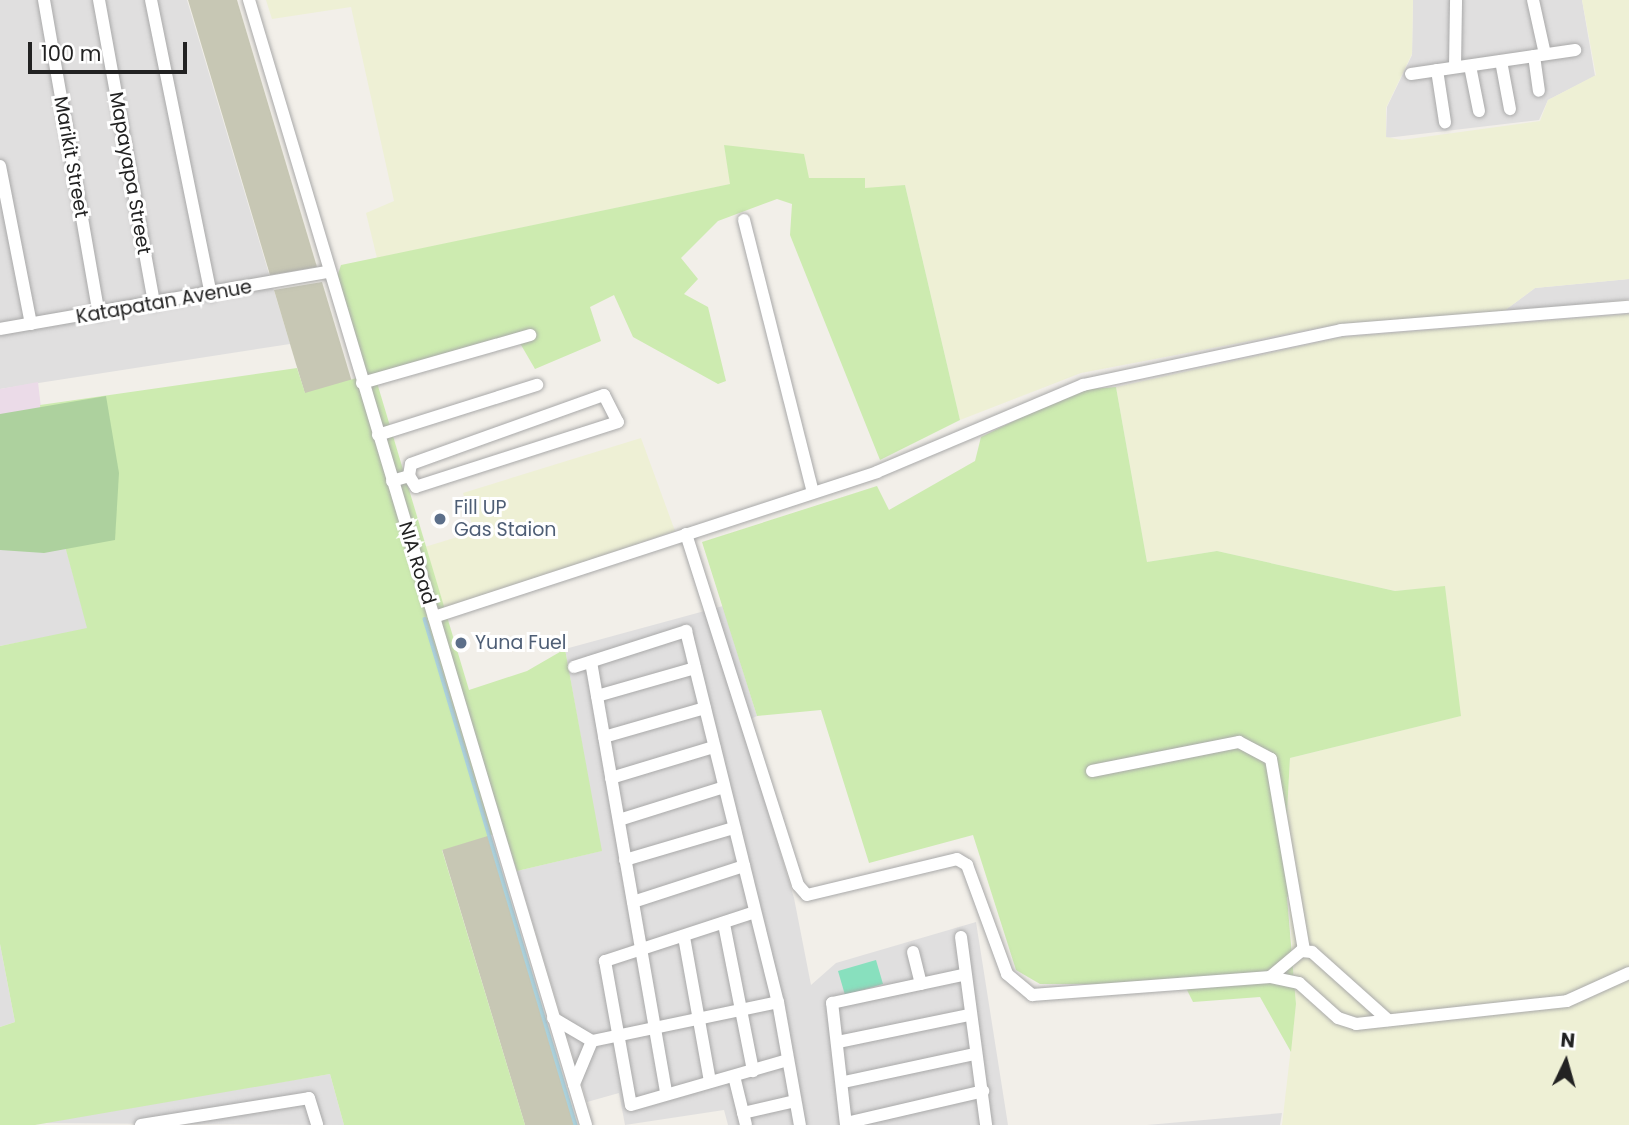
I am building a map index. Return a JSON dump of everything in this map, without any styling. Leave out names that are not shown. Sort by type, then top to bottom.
[{"type":"street","name":"Marikit Street","points":[[44,0],[99,314]]},
{"type":"street","name":"Mapayapa Street","points":[[99,0],[154,304]]},
{"type":"street","points":[[150,0],[211,295]]},
{"type":"street","name":"NIA Road","points":[[249,0],[328,272],[586,1125]]},
{"type":"street","points":[[1455,67],[1456,0]]},
{"type":"street","points":[[1533,0],[1540,55],[1539,91]]},
{"type":"street","points":[[1411,74],[1575,50]]},
{"type":"street","points":[[1501,61],[1510,109]]},
{"type":"street","points":[[1470,65],[1479,111]]},
{"type":"street","points":[[1437,70],[1445,122]]},
{"type":"street","points":[[0,166],[31,324]]},
{"type":"street","points":[[744,220],[813,492]]},
{"type":"street","name":"Katapatan Avenue","points":[[0,329],[211,295],[328,272]]},
{"type":"street","points":[[434,617],[813,492],[1083,385],[1341,330],[1629,307]]},
{"type":"street","points":[[362,383],[530,335]]},
{"type":"street","points":[[378,435],[537,385]]},
{"type":"street","points":[[607,394],[618,422],[416,487],[409,476],[411,464],[500,434],[607,394]]},
{"type":"street","points":[[500,434],[508,458]]},
{"type":"street","points":[[392,481],[409,476]]},
{"type":"street","points":[[686,534],[801,891],[821,896],[957,859],[967,865],[1007,974],[1032,995],[1270,977],[1299,983],[1350,1023],[1567,1001],[1629,973]]},
{"type":"street","points":[[574,667],[686,631],[778,1002],[800,1125]]},
{"type":"street","points":[[592,662],[666,1093]]},
{"type":"street","points":[[597,696],[695,668]]},
{"type":"street","points":[[604,737],[705,708]]},
{"type":"street","points":[[1092,771],[1239,742],[1271,759],[1304,950],[1388,1020]]},
{"type":"street","points":[[611,778],[714,747]]},
{"type":"street","points":[[619,820],[724,787]]},
{"type":"street","points":[[625,860],[734,828]]},
{"type":"street","points":[[633,902],[744,866]]},
{"type":"street","points":[[755,912],[641,953],[604,961],[631,1105],[788,1060]]},
{"type":"street","points":[[724,923],[753,1071]]},
{"type":"street","points":[[684,937],[710,1082]]},
{"type":"street","points":[[961,937],[968,1014],[983,1091],[986,1125]]},
{"type":"street","points":[[1270,977],[1304,950]]},
{"type":"street","points":[[913,952],[921,984]]},
{"type":"street","points":[[963,975],[832,1003],[844,1082],[846,1124],[983,1091]]},
{"type":"street","points":[[553,1018],[592,1041],[778,1002]]},
{"type":"street","points":[[838,1042],[968,1014]]},
{"type":"street","points":[[574,1084],[592,1041]]},
{"type":"street","points":[[844,1082],[975,1054]]},
{"type":"street","points":[[734,1076],[744,1119],[795,1101]]},
{"type":"street","points":[[141,1125],[309,1098],[317,1125]]},
{"type":"shaded area","points":[[0,0],[187,0],[290,344],[0,389]]},
{"type":"shaded area","points":[[188,0],[237,0],[317,267],[270,275]]},
{"type":"shaded area","points":[[266,0],[1413,0],[1412,54],[1386,108],[1386,137],[1402,140],[1540,121],[1548,100],[1596,75],[1582,0],[1629,0],[1629,279],[1535,288],[1500,314],[1339,324],[1081,373],[960,420],[905,185],[865,189],[864,178],[809,178],[724,145],[731,184],[377,258],[366,213],[394,201],[351,7],[272,19]]},
{"type":"shaded area","points":[[1413,0],[1582,0],[1595,76],[1548,100],[1539,120],[1386,138],[1387,107],[1412,55]]},
{"type":"shaded area","points":[[1629,279],[1629,299],[1500,314],[1535,288]]},
{"type":"shaded area","points":[[322,282],[575,1125],[525,1125],[274,290]]},
{"type":"shaded area","points":[[1629,314],[1629,1125],[1282,1125],[1296,1004],[1285,849],[1290,758],[1460,716],[1445,587],[1395,591],[1217,551],[1147,562],[1116,387],[1342,337]]},
{"type":"shaded area","points":[[38,382],[51,494],[0,507],[0,389]]},
{"type":"shaded area","points":[[641,438],[675,531],[437,612],[418,549],[474,532],[463,493]]},
{"type":"shaded area","points":[[51,494],[88,629],[0,646],[0,507]]},
{"type":"shaded area","points":[[723,606],[757,716],[741,723],[794,898],[811,985],[836,963],[976,922],[1008,1125],[728,1125],[724,1110],[625,1125],[619,1093],[587,1102],[517,871],[601,851],[565,649]]},
{"type":"shaded area","points":[[0,944],[15,1022],[0,1027]]},
{"type":"shaded area","points":[[330,1074],[344,1125],[35,1123]]},
{"type":"shaded area","points":[[1282,1113],[1280,1125],[1147,1125]]},
{"type":"green space","points":[[724,145],[804,154],[809,178],[865,178],[865,188],[905,185],[960,420],[880,460],[790,235],[792,204],[777,199],[718,221],[681,258],[698,279],[684,294],[708,307],[726,381],[718,384],[633,337],[614,295],[590,307],[601,341],[535,369],[517,338],[375,376],[469,690],[527,671],[565,649],[602,851],[517,871],[504,831],[442,850],[525,1125],[344,1125],[330,1074],[35,1125],[0,1125],[0,1027],[15,1022],[0,944],[0,646],[87,628],[51,494],[40,405],[297,368],[305,393],[367,375],[337,277],[341,265],[730,184]]},
{"type":"green space","points":[[1116,387],[1147,562],[1217,551],[1395,591],[1445,586],[1461,716],[1290,758],[1285,849],[1300,891],[1287,897],[1296,1004],[1291,1052],[1260,997],[1193,1002],[1184,984],[1040,984],[1016,970],[973,835],[869,863],[821,710],[757,716],[702,542],[877,486],[889,510],[975,461],[981,437],[1078,390]]},
{"type":"green space","points":[[106,396],[119,473],[115,540],[44,553],[0,550],[0,414]]},
{"type":"green space","points":[[876,960],[883,984],[845,995],[838,971]]},
{"type":"waterway","points":[[425,619],[576,1125]]},
{"type":"place","name":"Fill UP Gas Staion","points":[[440,519]]},
{"type":"place","name":"Yuna Fuel","points":[[461,643]]}]
